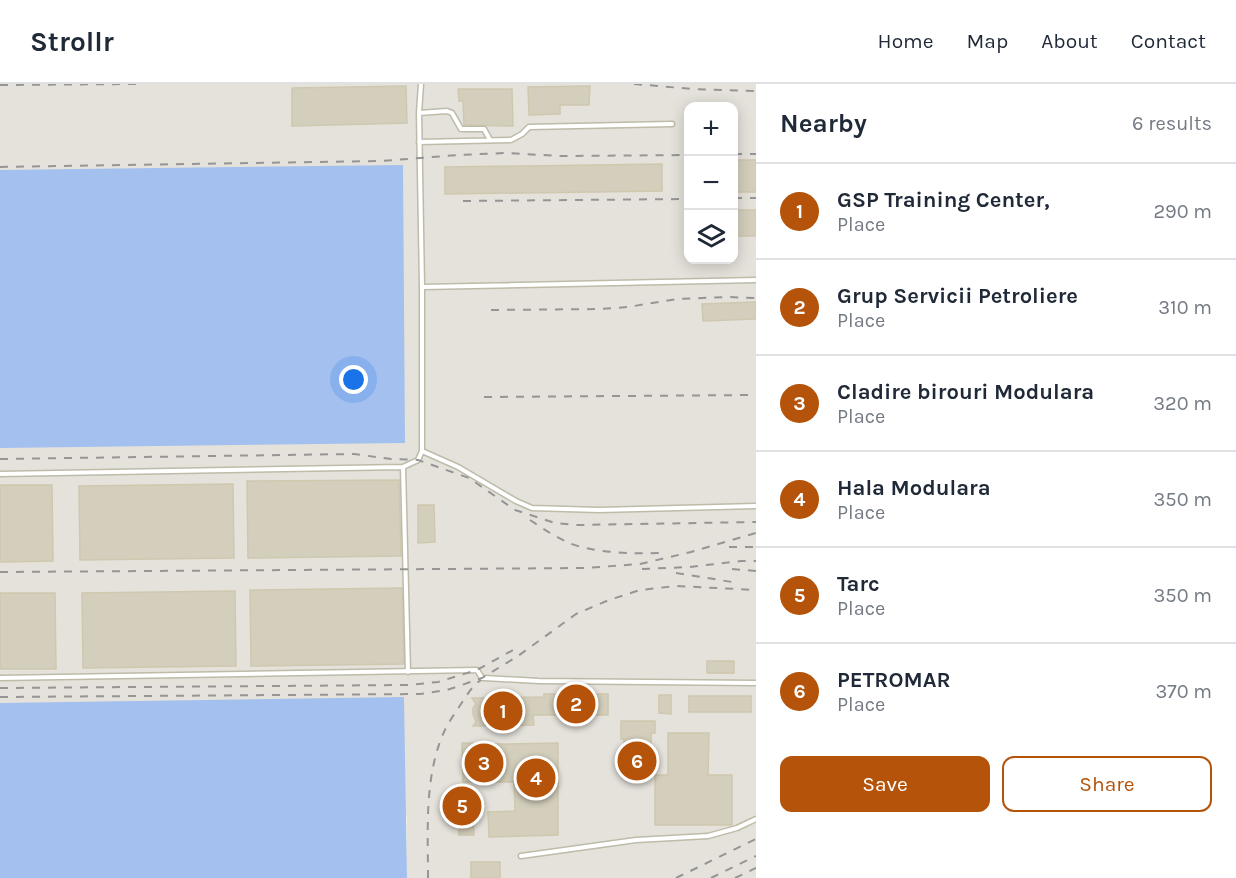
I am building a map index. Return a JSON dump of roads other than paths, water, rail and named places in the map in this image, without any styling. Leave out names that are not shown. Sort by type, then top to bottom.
[{"type":"lane","points":[[0,474],[403,467],[418,460],[422,451],[419,142],[421,84]]},
{"type":"lane","points":[[419,113],[447,111],[452,113],[461,129],[484,129],[490,140]]},
{"type":"lane","points":[[419,142],[511,140],[529,127],[672,124]]},
{"type":"lane","points":[[422,287],[756,280]]},
{"type":"lane","points":[[422,451],[458,467],[532,508],[599,510],[756,506]]},
{"type":"lane","points":[[403,467],[408,672]]},
{"type":"lane","points":[[0,678],[477,670],[482,678],[539,681],[756,683]]},
{"type":"lane","points":[[521,856],[636,840],[708,836],[736,828],[756,819]]},
{"type":"water","points":[[403,165],[405,443],[0,448],[0,170]]},
{"type":"water","points":[[404,697],[407,878],[0,878],[0,703]]},
{"type":"railway","points":[[0,85],[136,84]]},
{"type":"railway","points":[[634,84],[756,91]]},
{"type":"railway","points":[[0,167],[382,161],[505,153],[561,156],[684,155]]},
{"type":"railway","points":[[738,154],[756,154]]},
{"type":"railway","points":[[738,198],[756,198]]},
{"type":"railway","points":[[463,201],[684,199]]},
{"type":"railway","points":[[491,310],[601,309],[677,299],[756,298]]},
{"type":"railway","points":[[484,397],[756,395]]},
{"type":"railway","points":[[0,459],[354,454],[418,460],[469,478],[515,510],[555,523],[577,525],[756,522]]},
{"type":"railway","points":[[530,520],[562,540],[577,546],[600,551],[661,553]]},
{"type":"railway","points":[[0,572],[586,568],[640,564],[756,533]]},
{"type":"railway","points":[[729,547],[756,547]]},
{"type":"railway","points":[[642,569],[756,561]]},
{"type":"railway","points":[[732,569],[756,571]]},
{"type":"railway","points":[[676,573],[732,582]]},
{"type":"railway","points":[[0,697],[420,694],[447,690],[482,678],[518,656],[576,614],[640,590],[676,586],[756,590]]},
{"type":"railway","points":[[0,688],[408,685],[438,682],[477,670],[513,650]]},
{"type":"railway","points":[[428,878],[428,804],[433,767],[444,732],[470,691],[481,680]]},
{"type":"railway","points":[[676,878],[756,839]]},
{"type":"railway","points":[[711,878],[756,856]]},
{"type":"railway","points":[[735,878],[756,868]]},
{"type":"place","name":"Grup Servicii Petroliere","points":[[576,704]]},
{"type":"place","name":"GSP Training Center,","points":[[503,711]]},
{"type":"place","name":"PETROMAR","points":[[637,761]]},
{"type":"place","name":"Cladire birouri Modulara","points":[[484,763]]},
{"type":"place","name":"Hala Modulara","points":[[536,778]]},
{"type":"place","name":"Tarc","points":[[462,806]]}]
